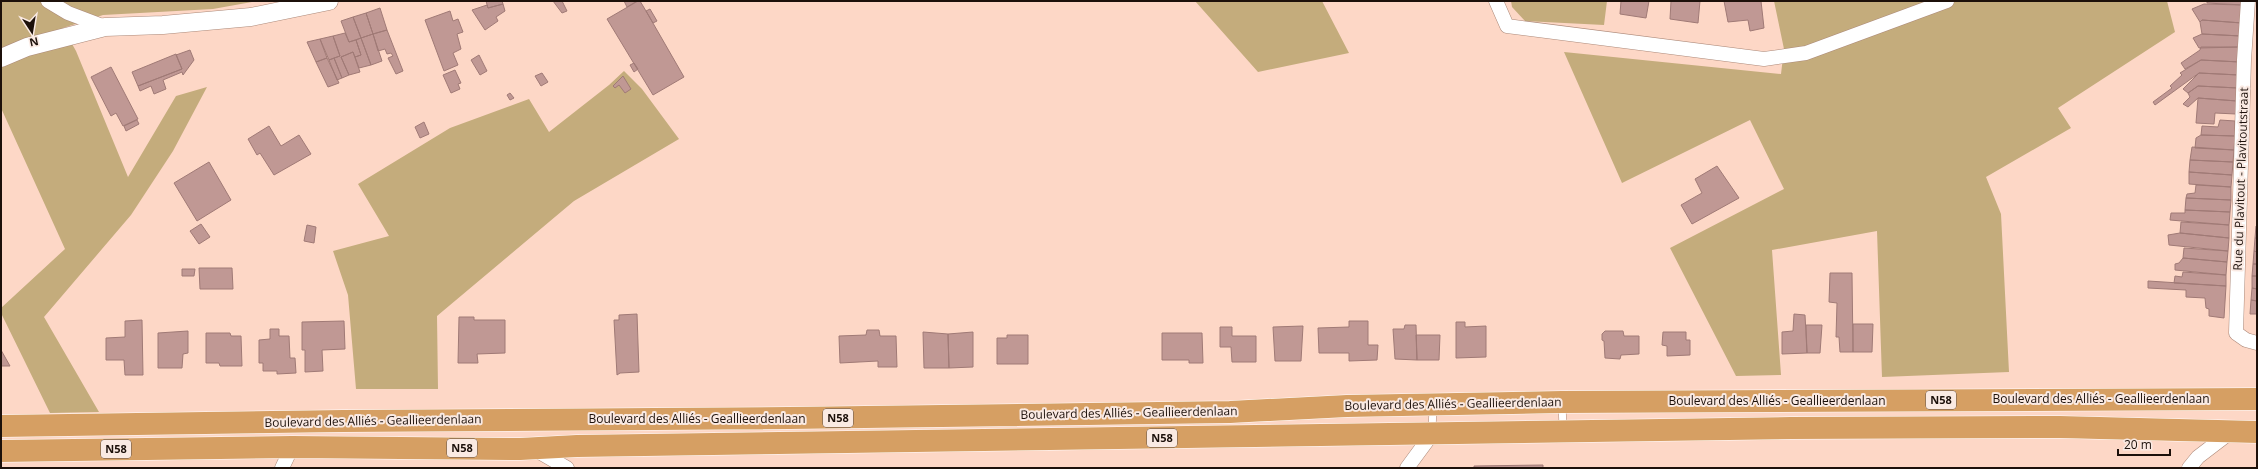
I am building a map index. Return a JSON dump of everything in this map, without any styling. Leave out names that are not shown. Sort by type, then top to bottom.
[{"type":"highway","name":"Boulevard des Alliés - Geallieerdenlaan","points":[[1,426],[343,420],[789,418],[1230,412],[1433,404],[1562,402],[2257,399]]},
{"type":"highway","name":"Boulevard des Alliés - Geallieerdenlaan","points":[[1,451],[292,447],[534,448],[576,446],[1791,428],[2028,427],[2233,430],[2257,432]]},
{"type":"street","points":[[48,1],[68,13],[105,27]]},
{"type":"street","points":[[1,58],[27,47],[105,27],[163,25],[251,16],[329,1]]},
{"type":"street","points":[[1496,1],[1507,26],[1764,59],[1806,53],[1946,1]]},
{"type":"street","name":"Rue du Plavitout - Plavitoutstraat","points":[[2248,1],[2251,61],[2236,333],[2246,340],[2257,343]]},
{"type":"street","points":[[2189,468],[2198,457],[2233,430]]},
{"type":"street","points":[[1407,468],[1432,434]]},
{"type":"street","name":"Boulevard des Alliés - Geallieerdenlaan","points":[[282,468],[292,447]]},
{"type":"street","points":[[534,448],[567,468]]},
{"type":"lane","points":[[1562,402],[1563,431]]},
{"type":"lane","points":[[1432,434],[1433,404]]},
{"type":"shaded area","points":[[1,1],[258,1],[213,9],[103,15],[63,28],[76,51],[128,177],[176,96],[207,87],[173,151],[131,215],[44,317],[99,412],[50,413],[1,313],[1,308],[65,249],[1,108]]},
{"type":"shaded area","points":[[1195,1],[1322,1],[1349,53],[1258,72]]},
{"type":"shaded area","points":[[1511,1],[1607,1],[1604,25],[1525,21],[1512,7]]},
{"type":"shaded area","points":[[1774,1],[2167,1],[2175,32],[2058,108],[2071,128],[1986,177],[2001,214],[2009,372],[1882,377],[1877,231],[1772,250],[1781,375],[1736,376],[1670,248],[1784,189],[1750,120],[1622,183],[1564,52],[1781,74],[1784,49]]},
{"type":"shaded area","points":[[624,71],[642,89],[679,139],[574,201],[437,316],[438,389],[356,389],[348,295],[333,251],[389,236],[358,184],[450,128],[529,99],[549,132],[609,85]]},
{"type":"building","points":[[486,1],[502,1],[503,4],[488,8]]},
{"type":"building","points":[[553,1],[562,1],[567,11],[562,13]]},
{"type":"building","points":[[624,1],[637,1],[627,7]]},
{"type":"building","points":[[640,1],[684,77],[653,95],[607,19]]},
{"type":"building","points":[[1621,1],[1649,1],[1646,18],[1620,14]]},
{"type":"building","points":[[1671,1],[1700,1],[1698,23],[1670,19]]},
{"type":"building","points":[[1724,1],[1761,1],[1764,28],[1750,31],[1748,20],[1728,22]]},
{"type":"building","points":[[2207,1],[2243,1],[2243,5],[2207,3]]},
{"type":"building","points":[[503,4],[505,11],[496,17],[498,21],[485,30],[472,10],[487,5],[488,8]]},
{"type":"building","points":[[2204,4],[2243,5],[2242,23],[2202,20],[2200,22],[2192,9]]},
{"type":"building","points":[[380,8],[387,30],[373,34],[366,13]]},
{"type":"building","points":[[650,9],[657,21],[653,23],[646,11]]},
{"type":"building","points":[[450,11],[453,21],[458,19],[463,32],[457,34],[461,49],[453,53],[458,65],[444,71],[425,20]]},
{"type":"building","points":[[366,13],[373,34],[361,38],[353,17]]},
{"type":"building","points":[[353,17],[361,38],[349,42],[341,21]]},
{"type":"building","points":[[2202,20],[2242,23],[2241,36],[2202,34],[2200,22]]},
{"type":"building","points":[[387,30],[403,71],[396,74],[388,58],[393,56],[391,53],[387,54],[385,49],[378,51],[373,34]]},
{"type":"building","points":[[345,33],[349,42],[356,40],[361,55],[355,57],[353,52],[341,57],[349,75],[342,78],[334,58],[340,56],[333,36]]},
{"type":"building","points":[[373,34],[382,61],[371,65],[361,38]]},
{"type":"building","points":[[2202,34],[2241,36],[2240,47],[2199,48],[2193,38]]},
{"type":"building","points":[[333,36],[340,56],[329,60],[320,39]]},
{"type":"building","points":[[361,38],[371,65],[359,68],[355,57],[361,55],[356,40]]},
{"type":"building","points":[[320,39],[327,58],[316,62],[307,42]]},
{"type":"building","points":[[2201,47],[2240,47],[2240,62],[2201,60],[2185,69],[2181,63],[2200,50]]},
{"type":"building","points":[[190,50],[194,60],[183,75],[182,72],[163,80],[166,89],[154,94],[151,86],[140,91],[138,86],[182,69],[176,55]]},
{"type":"building","points":[[353,52],[360,72],[349,75],[341,57]]},
{"type":"building","points":[[176,54],[182,69],[138,86],[132,72]]},
{"type":"building","points":[[479,55],[487,71],[480,75],[471,60]]},
{"type":"building","points":[[327,58],[339,83],[328,87],[316,62]]},
{"type":"building","points":[[334,58],[342,78],[337,80],[329,60]]},
{"type":"building","points":[[2201,60],[2240,62],[2239,75],[2199,73],[2155,105],[2153,102],[2172,88],[2170,86],[2182,75],[2180,73]]},
{"type":"building","points":[[634,63],[638,69],[634,72],[630,65]]},
{"type":"building","points":[[111,67],[138,119],[123,126],[116,113],[111,116],[91,77]]},
{"type":"building","points":[[455,70],[461,83],[458,84],[460,89],[451,93],[443,75]]},
{"type":"building","points":[[542,73],[548,82],[541,86],[535,76]]},
{"type":"building","points":[[2199,73],[2239,75],[2238,88],[2198,86],[2188,93],[2183,89]]},
{"type":"building","points":[[623,76],[631,89],[625,93],[619,85],[615,88],[613,86]]},
{"type":"building","points":[[2198,86],[2238,88],[2237,101],[2198,98],[2188,107],[2183,104],[2190,97],[2188,93]]},
{"type":"building","points":[[510,93],[514,98],[510,100],[507,95]]},
{"type":"building","points":[[2198,98],[2237,101],[2236,114],[2215,113],[2214,124],[2196,123]]},
{"type":"building","points":[[137,120],[139,124],[126,131],[124,126]]},
{"type":"building","points":[[2220,120],[2235,121],[2235,136],[2201,135],[2202,126],[2218,127]]},
{"type":"building","points":[[424,122],[429,134],[420,138],[415,127]]},
{"type":"building","points":[[269,126],[281,146],[299,135],[311,154],[274,175],[260,153],[257,155],[248,139]]},
{"type":"building","points":[[2201,135],[2235,136],[2234,150],[2195,148],[2196,138]]},
{"type":"building","points":[[2192,147],[2234,150],[2233,162],[2190,160]]},
{"type":"building","points":[[2190,160],[2233,162],[2232,175],[2189,172]]},
{"type":"building","points":[[209,162],[231,200],[197,221],[174,183]]},
{"type":"building","points":[[1717,166],[1739,198],[1692,224],[1681,205],[1702,193],[1695,179]]},
{"type":"building","points":[[2189,172],[2232,175],[2231,187],[2189,184]]},
{"type":"building","points":[[2196,185],[2231,187],[2231,200],[2186,198],[2187,194],[2195,193]]},
{"type":"building","points":[[2186,198],[2231,200],[2230,212],[2185,210]]},
{"type":"building","points":[[2185,210],[2230,212],[2229,225],[2170,220],[2171,213],[2185,213]]},
{"type":"building","points":[[2181,222],[2229,225],[2229,238],[2180,233]]},
{"type":"building","points":[[201,224],[210,237],[199,244],[190,231]]},
{"type":"building","points":[[307,225],[316,227],[314,243],[304,241]]},
{"type":"building","points":[[2256,226],[2257,238],[2255,238]]},
{"type":"building","points":[[2180,233],[2229,238],[2228,251],[2169,245],[2168,235]]},
{"type":"building","points":[[2255,238],[2257,238],[2257,252],[2254,251]]},
{"type":"building","points":[[2184,248],[2228,251],[2227,262],[2183,258]]},
{"type":"building","points":[[2254,251],[2257,252],[2257,264],[2253,264]]},
{"type":"building","points":[[2183,258],[2227,262],[2226,275],[2175,270],[2175,264],[2179,263]]},
{"type":"building","points":[[2253,264],[2257,264],[2257,276],[2252,276]]},
{"type":"building","points":[[199,268],[232,268],[233,289],[200,289]]},
{"type":"building","points":[[182,269],[195,269],[194,276],[182,276]]},
{"type":"building","points":[[2183,272],[2226,275],[2226,286],[2174,283],[2175,276],[2182,277]]},
{"type":"building","points":[[1830,273],[1852,273],[1853,352],[1840,352],[1839,337],[1836,337],[1837,303],[1829,302]]},
{"type":"building","points":[[2252,276],[2257,276],[2257,289],[2252,288]]},
{"type":"building","points":[[2148,281],[2226,286],[2224,318],[2209,316],[2209,309],[2206,308],[2205,298],[2186,297],[2186,290],[2148,288]]},
{"type":"building","points":[[2252,288],[2257,289],[2257,301],[2251,300]]},
{"type":"building","points":[[2251,300],[2257,301],[2257,314],[2250,314]]},
{"type":"building","points":[[637,314],[639,372],[620,373],[617,375],[614,320],[619,320],[619,315]]},
{"type":"building","points":[[1794,314],[1805,315],[1807,353],[1782,354],[1782,332],[1793,331]]},
{"type":"building","points":[[459,317],[474,317],[474,320],[505,320],[505,353],[477,354],[478,363],[458,363]]},
{"type":"building","points":[[142,320],[143,375],[125,375],[124,360],[106,360],[106,338],[125,337],[125,321]]},
{"type":"building","points":[[344,321],[345,349],[322,350],[323,371],[305,372],[305,350],[302,350],[302,322]]},
{"type":"building","points":[[1349,321],[1368,321],[1368,345],[1378,345],[1377,360],[1349,361],[1349,353],[1319,353],[1318,328],[1349,327]]},
{"type":"building","points":[[1456,322],[1465,322],[1465,327],[1486,326],[1486,357],[1456,358]]},
{"type":"building","points":[[1853,324],[1873,324],[1872,352],[1853,352]]},
{"type":"building","points":[[1405,325],[1416,325],[1417,360],[1395,359],[1393,329],[1404,329]]},
{"type":"building","points":[[1806,325],[1822,325],[1820,353],[1807,353]]},
{"type":"building","points":[[1303,326],[1301,361],[1275,361],[1273,327]]},
{"type":"building","points":[[1220,327],[1232,327],[1232,336],[1256,336],[1256,362],[1232,362],[1231,347],[1220,347]]},
{"type":"building","points":[[270,329],[279,329],[279,336],[289,336],[290,358],[295,358],[296,373],[277,374],[277,371],[263,371],[263,363],[259,363],[259,340],[270,339]]},
{"type":"building","points":[[867,330],[879,330],[880,336],[896,336],[897,367],[878,367],[878,361],[840,363],[839,336],[866,335]]},
{"type":"building","points":[[188,331],[188,353],[183,354],[182,368],[158,368],[158,333]]},
{"type":"building","points":[[1605,331],[1623,331],[1624,336],[1639,336],[1639,354],[1621,355],[1620,359],[1605,358],[1602,334]]},
{"type":"building","points":[[923,332],[948,334],[949,368],[924,368]]},
{"type":"building","points":[[973,332],[973,367],[949,368],[948,334]]},
{"type":"building","points":[[1663,332],[1686,332],[1686,340],[1690,340],[1690,355],[1667,356],[1667,346],[1662,345]]},
{"type":"building","points":[[206,333],[230,333],[231,336],[241,336],[242,366],[220,366],[219,363],[206,363]]},
{"type":"building","points":[[1162,333],[1202,333],[1203,363],[1189,363],[1189,360],[1162,360]]},
{"type":"building","points":[[1007,335],[1028,335],[1028,364],[997,364],[997,338],[1007,338]]},
{"type":"building","points":[[1416,335],[1440,335],[1439,360],[1417,360]]},
{"type":"building","points":[[1,350],[10,366],[1,366]]},
{"type":"building","points":[[1543,465],[1543,468],[1474,468],[1474,466]]}]
